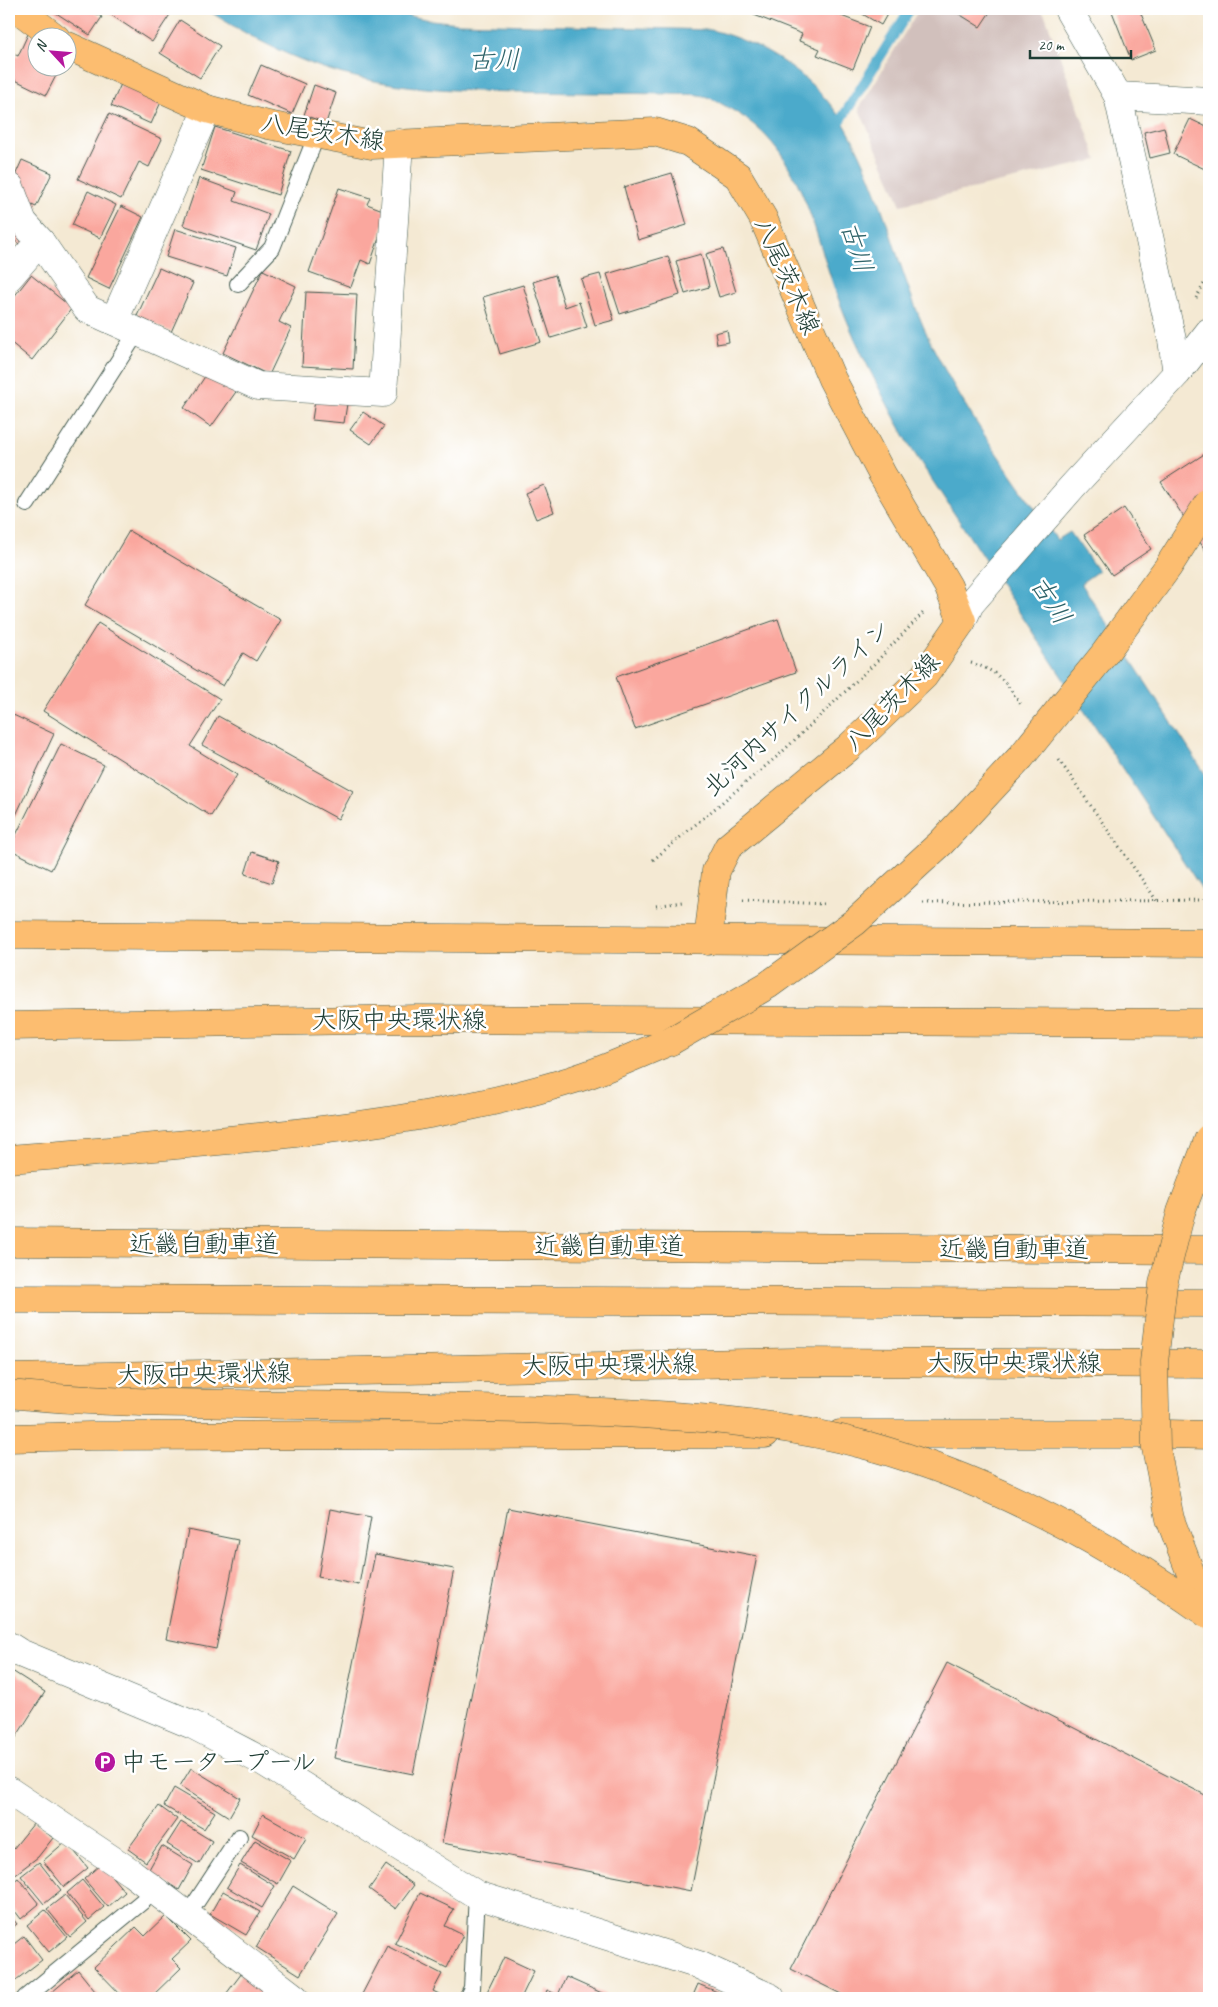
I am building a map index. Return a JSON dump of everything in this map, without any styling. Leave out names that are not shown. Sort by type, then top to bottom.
[{"type":"main road","points":[[18,9],[43,28]]},
{"type":"main road","name":"八尾茨木線","points":[[78,51],[207,109],[268,124],[372,145],[655,132],[688,142],[738,176],[763,218],[832,379],[882,474],[966,613],[924,676],[848,748],[728,847],[716,871],[708,941]]},
{"type":"main road","points":[[9,1159],[281,1134],[378,1123],[468,1107],[574,1080],[671,1041],[768,985],[855,922],[942,843],[1021,757],[1105,654],[1168,567],[1209,502]]},
{"type":"main road","points":[[9,935],[1209,943]]},
{"type":"main road","name":"大阪中央環状線","points":[[9,1026],[415,1019],[1209,1023]]},
{"type":"main road","points":[[1209,1138],[1181,1212],[1163,1284],[1154,1369],[1156,1448],[1170,1519],[1196,1587],[1209,1611]]},
{"type":"main road","name":"近畿自動車道","points":[[9,1242],[1209,1250]]},
{"type":"main road","points":[[9,1299],[1209,1303]]},
{"type":"main road","name":"大阪中央環状線","points":[[9,1378],[794,1362],[1209,1364]]},
{"type":"main road","points":[[9,1394],[128,1403],[622,1412],[704,1417],[786,1428],[869,1446],[948,1473],[1025,1506],[1103,1545],[1209,1615]]},
{"type":"main road","points":[[9,1427],[90,1436]]},
{"type":"main road","points":[[9,1438],[90,1436],[1209,1435]]},
{"type":"street","points":[[1068,9],[1118,96],[1172,340],[1177,373]]},
{"type":"street","points":[[1118,96],[1209,101]]},
{"type":"street","points":[[126,326],[207,109]]},
{"type":"street","points":[[10,187],[23,222],[40,241],[87,309],[258,386],[383,393],[400,144]]},
{"type":"street","points":[[9,277],[40,241]]},
{"type":"street","points":[[966,613],[1072,487],[1177,373],[1209,332]]},
{"type":"street","points":[[9,1646],[193,1725],[264,1762],[477,1895],[699,1965],[771,1998]]},
{"type":"street","points":[[9,1790],[132,1873],[295,1998]]},
{"type":"lane","points":[[238,284],[272,248],[317,134]]},
{"type":"lane","points":[[27,504],[126,326]]},
{"type":"lane","points":[[188,1916],[240,1837]]},
{"type":"lane","points":[[25,1998],[155,1891]]},
{"type":"lane","points":[[467,1998],[472,1988],[477,1895]]},
{"type":"path","name":"北河内サイクルライン","points":[[653,860],[780,754],[874,664],[948,586]]},
{"type":"path","points":[[1182,900],[1209,900]]},
{"type":"shaded area","points":[[919,9],[1040,9],[1045,15],[1097,160],[901,205],[859,109]]},
{"type":"water","name":"古川","points":[[206,9],[372,9],[459,23],[711,30],[751,44],[770,54],[788,65],[821,93],[846,127],[859,152],[881,205],[918,313],[942,365],[989,442],[1057,540],[1070,532],[1098,571],[1081,583],[1209,780],[1209,900],[913,451],[872,376],[854,337],[838,298],[802,194],[776,147],[757,128],[720,103],[698,95],[455,90],[366,79],[325,69],[289,55],[238,29]]},
{"type":"building","points":[[50,9],[95,9],[93,12],[102,17],[90,35]]},
{"type":"building","points":[[106,9],[164,9],[171,13],[152,42],[105,11]]},
{"type":"building","points":[[739,9],[823,9],[870,27],[853,69],[817,55],[820,49],[799,41],[802,34]]},
{"type":"building","points":[[854,9],[890,9],[881,25]]},
{"type":"building","points":[[951,9],[992,9],[980,27]]},
{"type":"building","points":[[1111,9],[1139,9],[1156,50],[1131,60]]},
{"type":"building","points":[[180,20],[220,46],[200,78],[160,53]]},
{"type":"building","points":[[28,34],[28,78],[55,78],[46,95],[9,77],[10,52],[18,56]]},
{"type":"building","points":[[261,65],[305,84],[292,114],[248,95]]},
{"type":"building","points":[[121,84],[161,102],[151,124],[111,106]]},
{"type":"building","points":[[314,85],[336,93],[326,123],[304,115]]},
{"type":"building","points":[[109,114],[162,139],[149,167],[139,162],[121,199],[78,179]]},
{"type":"building","points":[[1190,119],[1209,128],[1209,171],[1173,154]]},
{"type":"building","points":[[215,127],[291,151],[278,195],[201,170]]},
{"type":"building","points":[[1164,127],[1170,153],[1150,158],[1144,132]]},
{"type":"building","points":[[22,160],[52,173],[36,207],[21,200],[14,178]]},
{"type":"building","points":[[672,173],[687,225],[638,240],[624,187]]},
{"type":"building","points":[[199,178],[237,192],[234,201],[269,214],[256,250],[183,225]]},
{"type":"building","points":[[339,188],[370,198],[367,204],[388,212],[370,264],[361,260],[351,287],[309,272]]},
{"type":"building","points":[[88,191],[116,205],[100,238],[72,225]]},
{"type":"building","points":[[121,206],[143,217],[109,289],[86,278]]},
{"type":"building","points":[[9,220],[32,237],[24,248],[9,236]]},
{"type":"building","points":[[175,229],[236,248],[227,276],[166,257]]},
{"type":"building","points":[[723,249],[736,292],[719,297],[706,254]]},
{"type":"building","points":[[701,254],[709,287],[685,294],[676,261]]},
{"type":"building","points":[[668,256],[680,295],[620,314],[607,274]]},
{"type":"building","points":[[159,268],[193,283],[171,332],[137,316]]},
{"type":"building","points":[[263,270],[296,286],[279,322],[291,328],[269,375],[223,353]]},
{"type":"building","points":[[600,274],[614,320],[595,325],[581,279]]},
{"type":"building","points":[[31,275],[72,308],[32,360],[9,341],[9,303]]},
{"type":"building","points":[[555,275],[565,307],[579,302],[587,327],[551,338],[533,282]]},
{"type":"building","points":[[523,285],[541,342],[500,354],[483,297]]},
{"type":"building","points":[[306,292],[357,294],[353,369],[302,366]]},
{"type":"building","points":[[727,330],[729,342],[717,344],[715,333]]},
{"type":"building","points":[[210,369],[238,389],[211,427],[184,408]]},
{"type":"building","points":[[315,400],[347,404],[344,423],[312,420]]},
{"type":"building","points":[[363,412],[384,426],[371,444],[350,430]]},
{"type":"building","points":[[1209,451],[1209,552],[1207,553],[1161,482]]},
{"type":"building","points":[[544,485],[554,512],[536,519],[525,493]]},
{"type":"building","points":[[1124,508],[1151,549],[1112,575],[1084,535]]},
{"type":"building","points":[[129,531],[281,620],[256,661],[243,653],[223,686],[85,605]]},
{"type":"building","points":[[778,619],[796,672],[635,729],[616,677]]},
{"type":"building","points":[[98,623],[220,699],[190,746],[237,775],[211,816],[43,711]]},
{"type":"building","points":[[9,713],[54,734],[9,830]]},
{"type":"building","points":[[218,716],[353,791],[338,819],[202,745]]},
{"type":"building","points":[[61,744],[104,765],[51,870],[9,849]]},
{"type":"building","points":[[252,852],[279,861],[272,883],[245,874]]},
{"type":"building","points":[[508,1508],[757,1556],[691,1891],[442,1843]]},
{"type":"building","points":[[330,1509],[371,1517],[359,1585],[318,1577]]},
{"type":"building","points":[[188,1530],[238,1540],[216,1649],[166,1639]]},
{"type":"building","points":[[375,1554],[454,1569],[413,1774],[334,1758]]},
{"type":"building","points":[[947,1663],[1209,1797],[1209,1994],[1207,1998],[849,1998],[791,1969]]},
{"type":"building","points":[[9,1669],[45,1692],[13,1742],[9,1740]]},
{"type":"building","points":[[191,1768],[240,1798],[229,1817],[180,1786]]},
{"type":"building","points":[[174,1788],[215,1812],[204,1829],[164,1806]]},
{"type":"building","points":[[159,1806],[177,1819],[146,1862],[128,1849]]},
{"type":"building","points":[[263,1814],[306,1838],[294,1859],[252,1835]]},
{"type":"building","points":[[181,1822],[212,1841],[199,1864],[167,1844]]},
{"type":"building","points":[[34,1823],[53,1838],[38,1857],[9,1879],[9,1854]]},
{"type":"building","points":[[255,1840],[291,1861],[278,1884],[241,1863]]},
{"type":"building","points":[[66,1841],[88,1868],[64,1887],[43,1861]]},
{"type":"building","points":[[162,1846],[193,1865],[179,1890],[148,1871]]},
{"type":"building","points":[[39,1862],[61,1890],[44,1904],[21,1876]]},
{"type":"building","points":[[101,1864],[125,1892],[108,1907],[84,1879]]},
{"type":"building","points":[[240,1865],[275,1886],[262,1908],[227,1887]]},
{"type":"building","points":[[386,1865],[414,1885],[396,1909],[369,1889]]},
{"type":"building","points":[[18,1878],[39,1904],[21,1919],[9,1903],[9,1885]]},
{"type":"building","points":[[82,1880],[104,1907],[89,1920],[67,1893]]},
{"type":"building","points":[[293,1886],[338,1914],[300,1975],[256,1947]]},
{"type":"building","points":[[223,1891],[260,1912],[246,1935],[210,1914]]},
{"type":"building","points":[[420,1893],[454,1909],[445,1926],[463,1935],[447,1968],[395,1943]]},
{"type":"building","points":[[65,1895],[87,1922],[70,1937],[47,1909]]},
{"type":"building","points":[[45,1910],[67,1937],[49,1952],[27,1925]]},
{"type":"building","points":[[9,1914],[17,1924],[9,1930]]},
{"type":"building","points":[[166,1916],[191,1941],[172,1959],[181,1968],[150,1998],[124,1998],[94,1967],[136,1927],[145,1936]]},
{"type":"building","points":[[24,1936],[42,1960],[12,1983],[9,1978],[9,1948]]},
{"type":"building","points":[[387,1946],[442,1974],[433,1991],[447,1998],[360,1998]]},
{"type":"building","points":[[504,1957],[534,1971],[521,1998],[484,1998]]},
{"type":"building","points":[[78,1970],[99,1996],[97,1998],[45,1998]]},
{"type":"building","points":[[242,1973],[275,1998],[223,1998]]},
{"type":"building","points":[[566,1977],[613,1998],[544,1998],[547,1990],[558,1995]]},
{"type":"building","points":[[698,1984],[732,1998],[692,1998]]},
{"type":"waterway","points":[[834,131],[910,9]]},
{"type":"place","name":"中モータープール","points":[[105,1762]]}]
